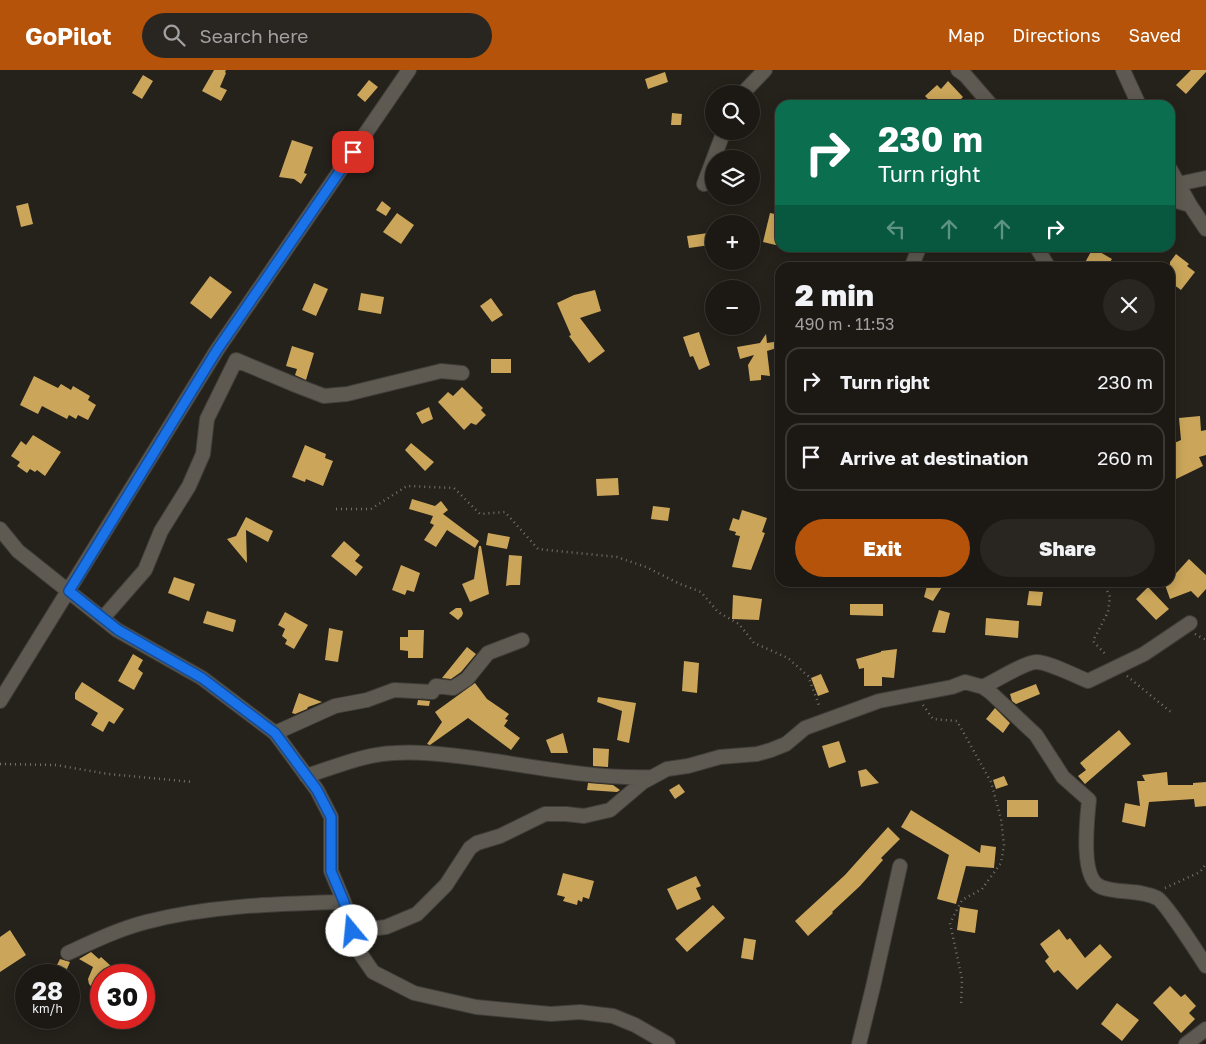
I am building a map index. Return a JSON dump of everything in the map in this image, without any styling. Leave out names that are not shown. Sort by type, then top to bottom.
[{"type":"street","points":[[0,701],[217,350],[409,70]]},
{"type":"street","points":[[751,85],[765,70]]},
{"type":"street","points":[[958,70],[965,75],[986,100]]},
{"type":"street","points":[[1123,70],[1137,100]]},
{"type":"street","points":[[704,184],[721,140]]},
{"type":"street","points":[[1175,178],[1190,206],[1206,229]]},
{"type":"street","points":[[1178,184],[1206,178]]},
{"type":"street","points":[[1175,200],[1190,206]]},
{"type":"street","points":[[103,618],[145,570],[161,531],[189,486],[203,454],[207,418],[236,360],[324,396],[347,394],[441,371],[462,373]]},
{"type":"street","points":[[0,529],[18,551],[118,630],[202,678],[275,733],[317,790],[331,817],[331,871],[344,902],[360,953],[373,972],[414,993],[476,1007],[551,1014],[580,1012],[613,1016],[635,1025],[668,1044]]},
{"type":"street","points":[[983,687],[1006,674],[1035,662],[1057,668],[1088,681],[1144,654],[1190,623]]},
{"type":"street","points":[[275,733],[335,706],[367,700],[394,690],[432,692],[436,686],[453,688],[467,679],[488,653],[522,640]]},
{"type":"street","points":[[352,931],[386,927],[417,914],[438,895],[470,848],[477,843],[500,836],[544,814],[584,816],[610,810],[643,782],[667,769],[688,766],[720,757],[757,754],[771,750],[786,744],[805,728],[879,701],[952,687],[965,682],[983,687],[1036,735],[1063,777],[1089,800],[1086,848],[1088,866],[1092,878],[1100,886],[1140,892],[1159,899],[1206,966]]},
{"type":"street","points":[[306,776],[365,757],[394,752],[440,754],[555,771],[628,778],[652,777]]},
{"type":"street","points":[[859,1044],[874,988],[900,866]]},
{"type":"street","points":[[68,953],[106,936],[146,922],[176,916],[226,908],[344,902]]},
{"type":"street","points":[[1186,1044],[1206,1029]]},
{"type":"path","points":[[336,509],[371,509],[407,486],[454,488],[480,514],[505,512],[538,549],[617,557],[646,567],[680,584],[702,592],[718,612],[739,624],[754,643],[788,658],[808,676],[827,721]]},
{"type":"path","points":[[914,694],[933,719],[957,721],[991,782],[1002,819],[1004,845],[1001,863],[982,889],[962,900],[950,923],[962,979],[961,1006]]},
{"type":"path","points":[[0,764],[56,766],[108,774],[193,782]]},
{"type":"path","points":[[1159,899],[1158,891],[1200,872],[1206,864]]},
{"type":"building","points":[[214,70],[226,70],[220,87],[227,90],[221,101],[202,91]]},
{"type":"building","points":[[1191,70],[1206,70],[1206,72],[1186,94],[1176,85]]},
{"type":"building","points":[[665,72],[668,82],[648,89],[645,79]]},
{"type":"building","points":[[143,75],[153,81],[142,99],[132,93]]},
{"type":"building","points":[[369,80],[378,87],[365,102],[357,95]]},
{"type":"building","points":[[948,81],[963,97],[960,100],[929,100],[925,96],[937,85],[941,89]]},
{"type":"building","points":[[672,113],[682,114],[681,125],[671,125]]},
{"type":"building","points":[[292,140],[313,147],[304,173],[307,174],[301,184],[294,179],[279,177]]},
{"type":"building","points":[[382,201],[391,208],[386,216],[376,210]]},
{"type":"building","points":[[28,203],[33,224],[21,227],[16,206]]},
{"type":"building","points":[[397,213],[414,225],[401,244],[383,232]]},
{"type":"building","points":[[770,213],[775,214],[775,245],[763,242]]},
{"type":"building","points":[[705,233],[705,246],[689,248],[687,236]]},
{"type":"building","points":[[1091,252],[1100,252],[1112,259],[1110,262],[1085,262]]},
{"type":"building","points":[[1176,254],[1189,264],[1187,266],[1195,272],[1181,290],[1175,286],[1175,262],[1170,262]]},
{"type":"building","points":[[210,276],[232,292],[211,319],[190,303]]},
{"type":"building","points":[[314,283],[328,289],[316,316],[302,310]]},
{"type":"building","points":[[595,290],[601,311],[580,318],[605,351],[589,363],[569,336],[571,335],[557,303],[574,295]]},
{"type":"building","points":[[361,293],[384,297],[381,314],[358,310]]},
{"type":"building","points":[[491,298],[503,315],[492,322],[480,306]]},
{"type":"building","points":[[699,332],[710,365],[699,370],[693,356],[690,357],[683,337]]},
{"type":"building","points":[[766,334],[767,343],[775,342],[775,349],[767,351],[770,376],[761,375],[761,380],[750,381],[748,365],[754,355],[740,359],[737,347],[760,343]]},
{"type":"building","points":[[292,346],[314,353],[306,380],[295,375],[297,369],[286,366]]},
{"type":"building","points":[[491,359],[511,359],[511,373],[491,373]]},
{"type":"building","points":[[34,376],[58,388],[61,384],[71,390],[73,386],[90,396],[88,400],[96,405],[88,420],[78,415],[76,419],[69,415],[67,419],[42,406],[38,414],[20,405]]},
{"type":"building","points":[[462,387],[483,408],[481,410],[486,415],[476,425],[471,423],[464,430],[438,402],[448,392],[453,396]]},
{"type":"building","points":[[429,407],[433,419],[422,424],[416,413]]},
{"type":"building","points":[[1200,416],[1201,431],[1206,430],[1206,455],[1199,457],[1203,466],[1175,480],[1175,443],[1181,440],[1179,418]]},
{"type":"building","points":[[33,435],[61,452],[45,476],[37,470],[35,472],[30,469],[27,473],[17,466],[20,462],[11,456],[21,441],[26,445]]},
{"type":"building","points":[[411,443],[434,462],[425,471],[405,450]]},
{"type":"building","points":[[305,445],[326,454],[325,458],[333,461],[323,486],[306,479],[305,482],[292,477]]},
{"type":"building","points":[[618,478],[619,495],[597,496],[596,479]]},
{"type":"building","points":[[412,499],[435,506],[441,501],[448,510],[443,514],[479,541],[475,548],[447,530],[436,547],[424,540],[434,525],[430,523],[433,516],[409,509]]},
{"type":"building","points":[[653,506],[670,508],[668,521],[651,519]]},
{"type":"building","points":[[742,510],[767,518],[762,532],[765,533],[751,570],[732,567],[740,536],[735,535],[736,532],[729,530],[733,518],[739,520]]},
{"type":"building","points":[[246,517],[273,531],[268,542],[246,530],[247,563],[227,539],[236,536]]},
{"type":"building","points":[[488,533],[510,537],[507,549],[486,545]]},
{"type":"building","points":[[344,541],[360,555],[355,561],[363,567],[356,576],[331,556]]},
{"type":"building","points":[[479,546],[481,546],[489,594],[470,602],[462,584],[474,579]]},
{"type":"building","points":[[509,555],[522,556],[520,585],[506,586]]},
{"type":"building","points":[[1189,559],[1206,575],[1206,589],[1198,598],[1191,591],[1170,599],[1166,587],[1175,587],[1175,574]]},
{"type":"building","points":[[401,565],[420,573],[414,592],[407,590],[405,595],[392,590]]},
{"type":"building","points":[[174,577],[195,584],[189,601],[168,593]]},
{"type":"building","points":[[927,587],[942,587],[933,601],[924,597]]},
{"type":"building","points":[[1148,587],[1169,609],[1156,620],[1136,599]]},
{"type":"building","points":[[1029,591],[1043,592],[1041,606],[1027,605]]},
{"type":"building","points":[[733,595],[762,599],[759,620],[732,619]]},
{"type":"building","points":[[850,604],[883,604],[883,616],[850,615]]},
{"type":"building","points":[[456,608],[461,608],[463,613],[458,620],[449,613]]},
{"type":"building","points":[[939,610],[950,613],[945,633],[932,632]]},
{"type":"building","points":[[207,611],[236,620],[233,632],[203,623]]},
{"type":"building","points":[[285,612],[308,625],[294,649],[285,644],[287,640],[282,636],[285,629],[278,625]]},
{"type":"building","points":[[986,618],[1019,621],[1018,638],[985,635]]},
{"type":"building","points":[[329,628],[343,631],[338,662],[325,660]]},
{"type":"building","points":[[408,630],[424,630],[423,658],[408,658],[408,651],[400,650],[400,637],[408,637]]},
{"type":"building","points":[[467,647],[476,654],[461,672],[451,679],[442,678]]},
{"type":"building","points":[[897,649],[894,678],[882,677],[882,686],[864,686],[864,668],[859,669],[856,659],[881,651]]},
{"type":"building","points":[[133,654],[143,660],[138,669],[143,673],[134,690],[118,681]]},
{"type":"building","points":[[684,661],[699,663],[697,693],[682,691]]},
{"type":"building","points":[[821,674],[829,692],[818,696],[811,678]]},
{"type":"building","points":[[82,682],[124,709],[114,724],[109,721],[103,732],[91,725],[98,713],[75,699],[75,693]]},
{"type":"building","points":[[475,683],[487,699],[509,714],[505,719],[508,720],[504,726],[520,738],[511,750],[468,718],[430,745],[427,744],[442,722],[435,712]]},
{"type":"building","points":[[1036,684],[1040,694],[1016,704],[1012,701],[1010,694]]},
{"type":"building","points":[[299,693],[322,702],[295,714],[292,713]]},
{"type":"building","points":[[598,697],[636,703],[629,743],[617,740],[622,711],[597,702]]},
{"type":"building","points":[[418,700],[430,701],[429,706],[417,705]]},
{"type":"building","points":[[995,708],[1010,723],[1003,733],[986,719]]},
{"type":"building","points":[[1119,730],[1131,744],[1085,784],[1078,776],[1086,770],[1080,763]]},
{"type":"building","points":[[563,733],[568,753],[551,753],[546,740]]},
{"type":"building","points":[[839,741],[846,762],[829,768],[822,746]]},
{"type":"building","points":[[593,748],[609,749],[608,767],[593,766]]},
{"type":"building","points":[[866,769],[879,783],[861,787],[858,771]]},
{"type":"building","points":[[1167,772],[1168,785],[1193,785],[1193,783],[1206,782],[1206,806],[1195,807],[1194,799],[1149,802],[1145,827],[1122,822],[1125,803],[1140,806],[1137,781],[1145,781],[1142,775]]},
{"type":"building","points":[[1004,776],[1008,785],[996,789],[993,780]]},
{"type":"building","points":[[588,783],[613,785],[620,790],[617,792],[587,790]]},
{"type":"building","points":[[679,784],[685,792],[675,799],[669,790]]},
{"type":"building","points":[[1007,800],[1038,800],[1038,817],[1007,817]]},
{"type":"building","points":[[911,810],[980,853],[981,845],[996,847],[994,868],[966,866],[956,904],[937,899],[949,855],[901,827]]},
{"type":"building","points":[[888,827],[900,839],[881,858],[883,860],[860,886],[808,936],[795,921],[845,875]]},
{"type":"building","points":[[563,873],[594,881],[589,899],[583,897],[582,902],[578,900],[577,905],[563,901],[565,897],[557,895]]},
{"type":"building","points":[[696,876],[701,886],[696,888],[701,899],[677,910],[667,889]]},
{"type":"building","points":[[713,905],[725,918],[687,952],[675,939]]},
{"type":"building","points":[[960,907],[978,910],[975,933],[957,930]]},
{"type":"building","points":[[1059,929],[1067,940],[1070,938],[1085,958],[1100,944],[1112,957],[1077,990],[1058,970],[1054,973],[1045,961],[1049,957],[1040,944]]},
{"type":"building","points":[[10,930],[26,955],[0,972],[0,937]]},
{"type":"building","points":[[744,938],[756,940],[753,960],[741,958]]},
{"type":"building","points":[[91,952],[109,964],[90,965],[79,959]]},
{"type":"building","points":[[60,959],[70,962],[69,964],[58,964]]},
{"type":"building","points":[[1170,986],[1181,997],[1185,994],[1196,1006],[1189,1013],[1195,1019],[1181,1033],[1153,1003]]},
{"type":"building","points":[[1117,1003],[1139,1020],[1122,1041],[1101,1024]]},
{"type":"route","points":[[352,931],[344,902],[331,871],[331,817],[317,790],[275,733],[202,678],[118,630],[69,591],[217,350],[353,152]]}]
